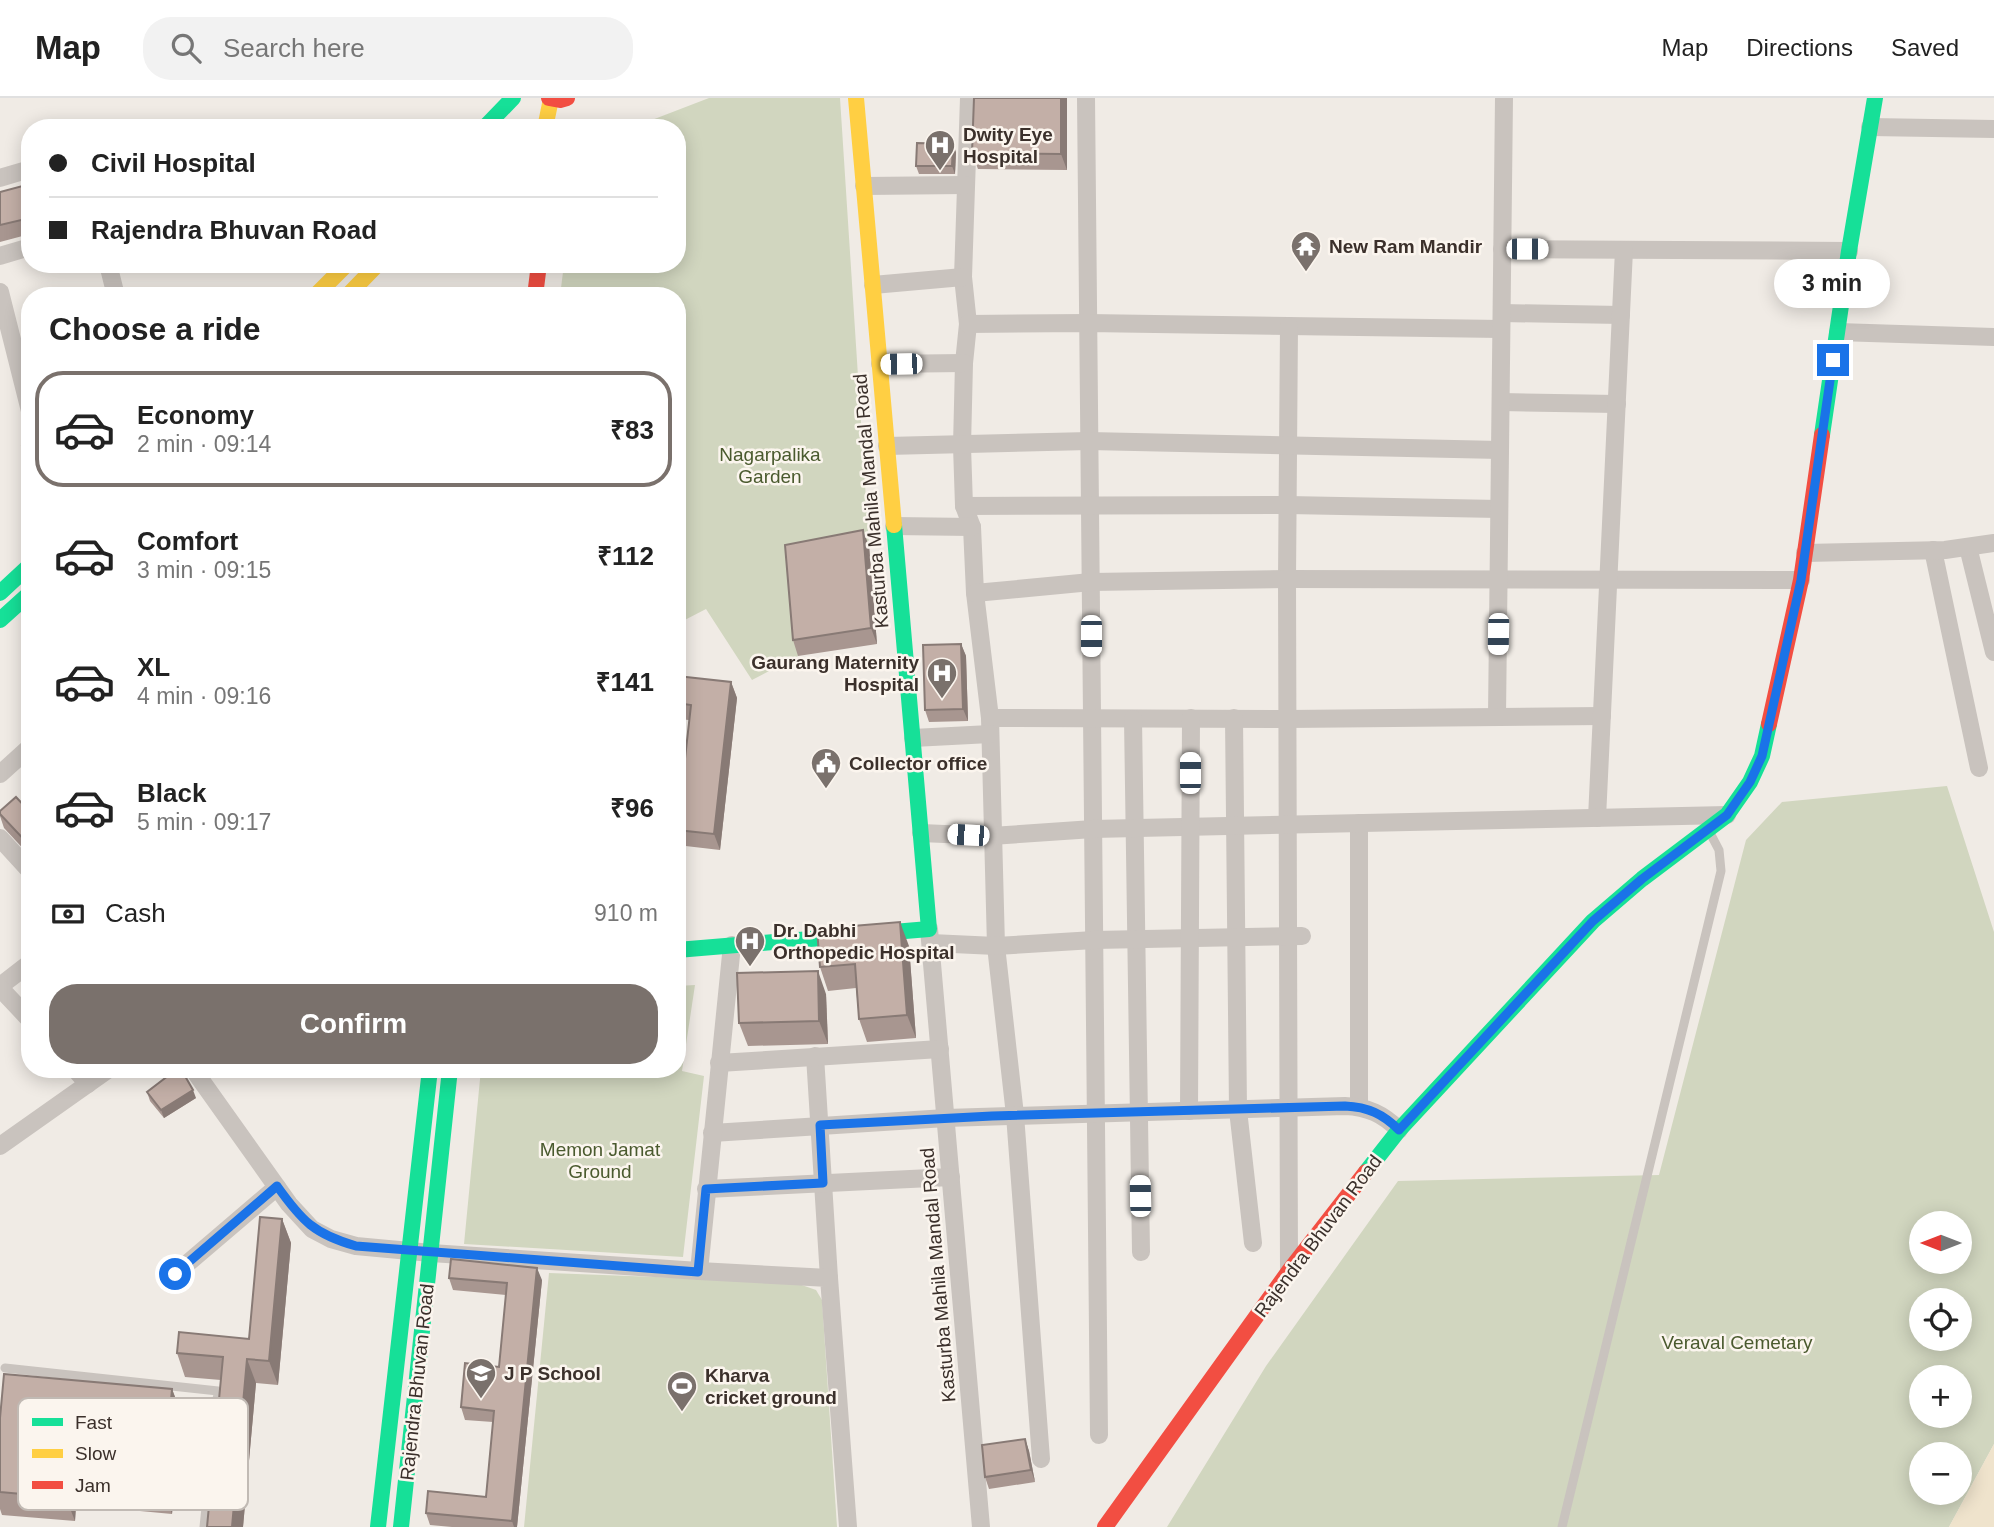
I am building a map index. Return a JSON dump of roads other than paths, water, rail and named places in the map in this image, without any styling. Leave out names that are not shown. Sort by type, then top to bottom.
[{"type":"street","name":"Kasturba Mahila Mandal Road","points":[[856,98],[981,1527]]},
{"type":"street","points":[[969,98],[963,277],[968,324],[962,446],[964,506],[972,527],[975,593],[990,726],[996,946],[1015,1115],[1041,1459]]},
{"type":"street","points":[[1086,98],[1099,1435]]},
{"type":"street","points":[[1497,716],[1504,98]]},
{"type":"street","name":"Rajendra Bhuvan Road","points":[[1105,1527],[1289,1272],[1399,1130],[1593,921],[1642,879],[1727,815],[1750,782],[1762,756],[1801,580],[1849,251],[1875,98]]},
{"type":"street","points":[[549,119],[557,99]]},
{"type":"street","points":[[556,119],[557,99]]},
{"type":"street","points":[[499,119],[518,108]]},
{"type":"street","points":[[1870,127],[1994,129]]},
{"type":"street","points":[[0,178],[21,172]]},
{"type":"street","points":[[864,186],[965,185]]},
{"type":"street","points":[[1502,249],[1849,251]]},
{"type":"street","points":[[0,256],[21,250]]},
{"type":"street","points":[[1597,818],[1624,250]]},
{"type":"street","points":[[324,287],[338,273]]},
{"type":"street","points":[[356,287],[370,273]]},
{"type":"street","points":[[873,285],[963,277]]},
{"type":"street","points":[[0,292],[21,375]]},
{"type":"street","points":[[968,324],[1289,326],[1621,315]]},
{"type":"street","points":[[1289,326],[1288,825],[1295,936],[1289,1272]]},
{"type":"street","points":[[1838,332],[1994,337]]},
{"type":"street","points":[[880,364],[964,363]]},
{"type":"street","points":[[1500,402],[1616,404]]},
{"type":"street","points":[[887,446],[1089,441],[1500,450]]},
{"type":"street","points":[[964,506],[1288,505],[1499,509]]},
{"type":"street","points":[[894,526],[972,527]]},
{"type":"street","points":[[1805,553],[1933,550],[1994,543]]},
{"type":"street","points":[[1968,547],[1994,652]]},
{"type":"street","points":[[1933,550],[1979,768]]},
{"type":"street","points":[[0,593],[21,573]]},
{"type":"street","points":[[975,593],[1091,582],[1287,579],[1801,580]]},
{"type":"street","points":[[0,620],[21,601]]},
{"type":"street","points":[[913,738],[990,726],[1092,718],[1602,716]]},
{"type":"street","points":[[1189,1111],[1191,718]]},
{"type":"street","points":[[1234,718],[1238,1110],[1252,1243]]},
{"type":"street","points":[[1133,719],[1141,1252]]},
{"type":"street","points":[[0,774],[21,755]]},
{"type":"street","points":[[921,833],[991,836],[1093,829],[1727,815]]},
{"type":"street","points":[[1359,823],[1359,1107]]},
{"type":"street","points":[[0,838],[21,862]]},
{"type":"street","points":[[686,949],[930,936],[996,946],[1094,940],[1295,936]]},
{"type":"street","points":[[698,1272],[732,945]]},
{"type":"street","points":[[21,970],[0,987],[21,1010]]},
{"type":"street","points":[[719,1063],[940,1049]]},
{"type":"street","points":[[815,1056],[848,1527]]},
{"type":"street","points":[[83,1078],[88,1084]]},
{"type":"street","points":[[0,1146],[96,1078]]},
{"type":"street","points":[[199,1078],[277,1186],[312,1229],[331,1239],[356,1246],[431,1253],[698,1272],[829,1278]]},
{"type":"street","points":[[378,1527],[429,1078]]},
{"type":"street","name":"Rajendra Bhuvan Road","points":[[401,1527],[449,1078]]},
{"type":"street","points":[[712,1133],[1015,1115],[1359,1107],[1380,1114],[1399,1130]]},
{"type":"street","points":[[706,1189],[951,1177]]},
{"type":"street","points":[[175,1274],[277,1186]]},
{"type":"street","points":[[389,1417],[413,1420]]},
{"type":"lane","points":[[1562,1527],[1721,871],[1719,850],[1708,830]]},
{"type":"lane","points":[[5,1368],[218,1391],[217,1398]]},
{"type":"place","name":"Dwity Eye Hospital","points":[[940,172]]},
{"type":"place","name":"New Ram Mandir","points":[[1306,273]]},
{"type":"place","name":"Gaurang Maternity Hospital","points":[[942,700]]},
{"type":"place","name":"Collector office","points":[[826,790]]},
{"type":"place","name":"Dr. Dabhi Orthopedic Hospital","points":[[750,968]]},
{"type":"place","name":"J P School","points":[[481,1400]]},
{"type":"place","name":"Kharva cricket ground","points":[[682,1413]]},
{"type":"park label","name":"Nagarpalika Garden","points":[[770,465]]},
{"type":"park label","name":"Memon Jamat Ground","points":[[600,1160]]},
{"type":"park label","name":"Veraval Cemetary","points":[[1737,1342]]}]
